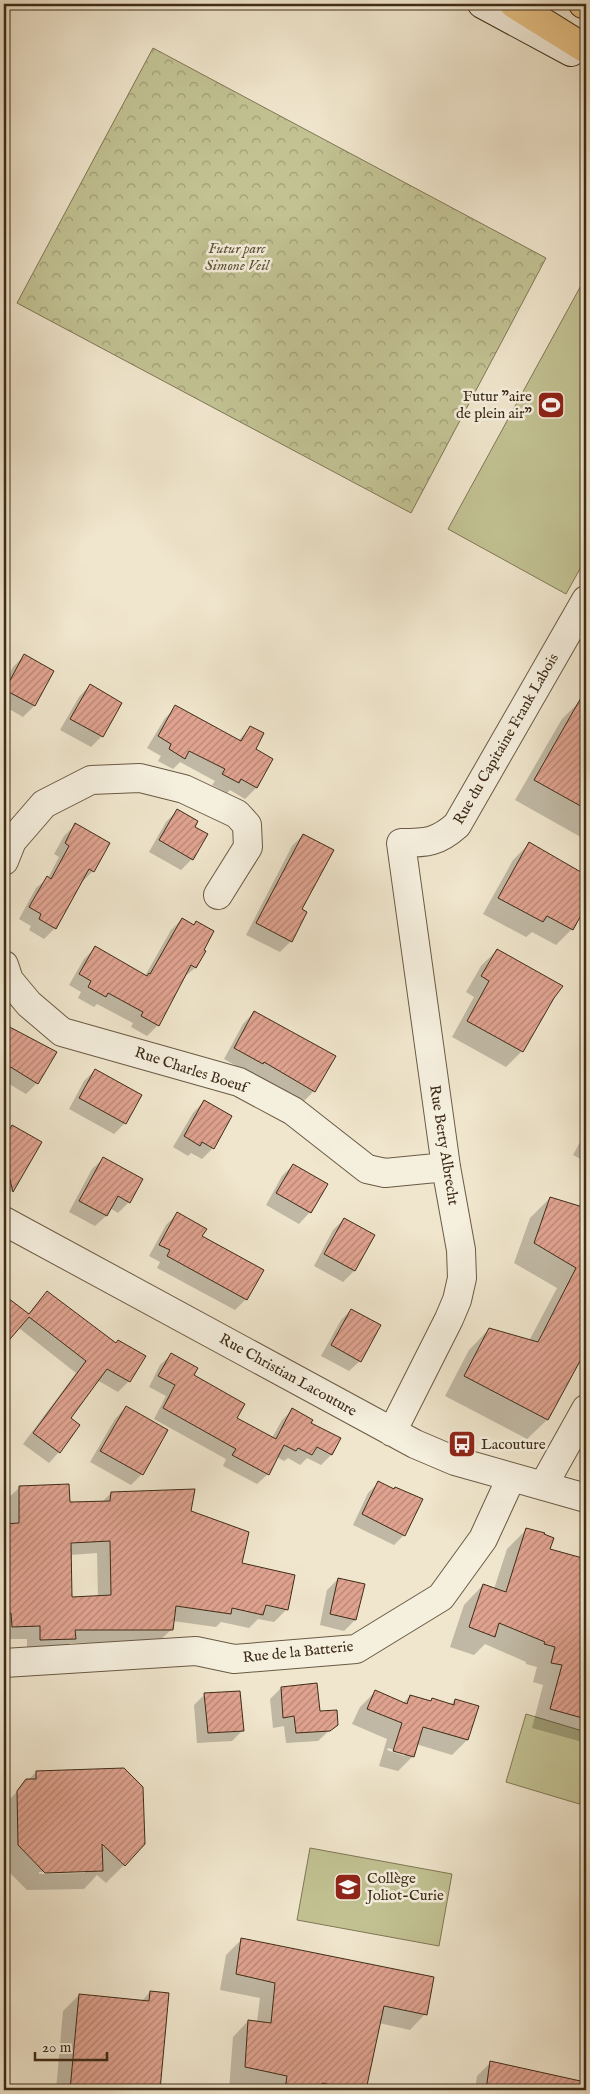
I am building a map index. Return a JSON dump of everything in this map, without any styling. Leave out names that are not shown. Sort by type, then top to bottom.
[{"type":"highway","points":[[514,4],[586,49]]},
{"type":"street","points":[[482,4],[586,60]]},
{"type":"street","name":"Rue du Capitaine Frank Labois","points":[[402,843],[427,843],[444,837],[457,826],[586,600]]},
{"type":"street","points":[[4,861],[12,841],[44,804],[91,780],[140,778],[184,789],[237,814],[247,825],[248,847],[218,895]]},
{"type":"street","name":"Rue Berty Albrecht","points":[[392,1432],[449,1319],[462,1278],[461,1250],[446,1167],[402,843]]},
{"type":"street","name":"Rue Charles Boeuf","points":[[4,965],[9,980],[29,1004],[62,1032],[238,1082],[293,1111],[367,1169],[385,1173],[446,1167]]},
{"type":"street","name":"Rue Christian Lacouture","points":[[4,1221],[392,1432],[455,1461],[586,1498]]},
{"type":"street","points":[[543,1486],[586,1409]]},
{"type":"street","name":"Rue de la Batterie","points":[[4,1663],[196,1651],[234,1659],[356,1649],[441,1597],[482,1539],[511,1478]]},
{"type":"green space","name":"Futur parc Simone Veil","points":[[153,48],[546,258],[411,513],[17,303]]},
{"type":"green space","name":"Futur \"aire de plein air\"","points":[[584,280],[586,281],[586,558],[566,594],[448,529]]},
{"type":"green space","points":[[526,1714],[586,1732],[586,1806],[506,1782]]},
{"type":"green space","points":[[310,1848],[452,1874],[439,1946],[297,1920]]},
{"type":"building","points":[[24,654],[54,671],[35,706],[5,690]]},
{"type":"building","points":[[90,684],[122,703],[103,737],[70,719]]},
{"type":"building","points":[[586,689],[586,809],[534,780]]},
{"type":"building","points":[[175,705],[241,741],[250,726],[264,733],[256,749],[273,759],[257,788],[241,779],[239,783],[222,774],[225,769],[189,751],[185,759],[169,749],[171,744],[158,736]]},
{"type":"building","points":[[177,809],[198,821],[195,827],[208,834],[193,860],[159,840]]},
{"type":"building","points":[[75,823],[110,843],[94,872],[89,869],[56,929],[39,919],[41,914],[29,907],[47,876],[51,879],[69,846],[65,843]]},
{"type":"building","points":[[303,834],[334,850],[302,909],[307,912],[292,942],[256,923]]},
{"type":"building","points":[[529,842],[586,875],[586,906],[573,930],[547,916],[543,922],[498,898]]},
{"type":"building","points":[[182,918],[194,925],[196,921],[214,931],[204,950],[206,951],[196,968],[191,965],[159,1026],[141,1016],[143,1012],[108,993],[106,997],[88,987],[91,981],[79,974],[95,946],[147,976],[150,974]]},
{"type":"building","points":[[497,949],[563,986],[523,1052],[467,1021],[489,981],[481,976]]},
{"type":"building","points":[[254,1011],[336,1056],[315,1092],[264,1062],[263,1064],[234,1048]]},
{"type":"building","points":[[4,1024],[57,1052],[38,1084],[4,1063]]},
{"type":"building","points":[[95,1069],[142,1095],[126,1124],[79,1098]]},
{"type":"building","points":[[204,1100],[232,1116],[214,1149],[202,1142],[200,1146],[184,1136]]},
{"type":"building","points":[[12,1125],[42,1142],[13,1192],[8,1172],[4,1170],[4,1139]]},
{"type":"building","points":[[103,1157],[143,1179],[130,1203],[118,1196],[107,1216],[79,1201]]},
{"type":"building","points":[[293,1164],[328,1184],[311,1213],[276,1193]]},
{"type":"building","points":[[550,1197],[586,1208],[586,1350],[548,1420],[464,1376],[489,1328],[538,1342],[576,1268],[534,1243]]},
{"type":"building","points":[[177,1212],[207,1229],[202,1236],[264,1270],[247,1300],[167,1256],[170,1250],[159,1245]]},
{"type":"building","points":[[344,1218],[375,1235],[355,1271],[324,1254]]},
{"type":"building","points":[[47,1291],[116,1343],[118,1340],[146,1356],[130,1382],[107,1369],[71,1418],[80,1425],[60,1453],[33,1433],[86,1361],[29,1317],[4,1346],[4,1295],[29,1314]]},
{"type":"building","points":[[351,1309],[381,1325],[361,1362],[331,1345]]},
{"type":"building","points":[[171,1353],[198,1368],[194,1375],[245,1404],[237,1418],[276,1439],[292,1408],[313,1420],[311,1423],[341,1438],[332,1455],[317,1447],[312,1455],[298,1448],[296,1451],[284,1445],[269,1475],[232,1455],[236,1449],[163,1408],[175,1385],[158,1376]]},
{"type":"building","points":[[126,1406],[168,1430],[143,1475],[100,1451]]},
{"type":"building","points":[[378,1481],[423,1499],[405,1536],[362,1514]]},
{"type":"building","points":[[69,1484],[70,1502],[110,1501],[111,1492],[195,1489],[191,1511],[249,1532],[242,1563],[295,1575],[288,1610],[266,1605],[263,1615],[232,1608],[231,1614],[176,1606],[173,1630],[75,1630],[76,1639],[40,1640],[40,1626],[12,1627],[11,1613],[6,1613],[4,1524],[19,1523],[19,1486]],"holes":[[[110,1541],[111,1595],[72,1597],[71,1543]]]},
{"type":"building","points":[[526,1528],[545,1533],[554,1538],[550,1549],[586,1559],[586,1719],[550,1709],[562,1665],[551,1663],[555,1647],[544,1644],[545,1642],[499,1623],[495,1637],[469,1627],[483,1584],[506,1592]]},
{"type":"building","points":[[338,1578],[365,1584],[356,1620],[330,1614]]},
{"type":"building","points":[[317,1683],[320,1711],[337,1710],[338,1725],[330,1731],[296,1733],[294,1716],[283,1718],[281,1687]]},
{"type":"building","points":[[375,1690],[407,1704],[410,1695],[431,1701],[432,1698],[454,1705],[455,1699],[479,1706],[468,1740],[423,1727],[414,1757],[393,1751],[402,1723],[367,1709]]},
{"type":"building","points":[[240,1691],[244,1731],[208,1733],[204,1693]]},
{"type":"building","points":[[124,1768],[143,1787],[145,1844],[125,1866],[102,1844],[103,1871],[45,1873],[18,1845],[17,1791],[26,1779],[36,1779],[36,1771]]},
{"type":"building","points":[[241,1938],[434,1977],[427,2015],[384,2006],[366,2090],[356,2090],[322,2083],[321,2090],[285,2090],[287,2076],[245,2067],[248,2020],[271,2023],[275,1983],[236,1974]]},
{"type":"building","points":[[150,1991],[169,1993],[160,2090],[70,2090],[79,1994],[149,2001]]},
{"type":"building","points":[[490,2061],[585,2082],[584,2090],[486,2090]]},
{"type":"place","name":"Futur \"aire de plein air\"","points":[[551,405]]},
{"type":"place","name":"Lacouture","points":[[462,1444]]},
{"type":"place","name":"Collège Joliot-Curie","points":[[348,1887]]}]
